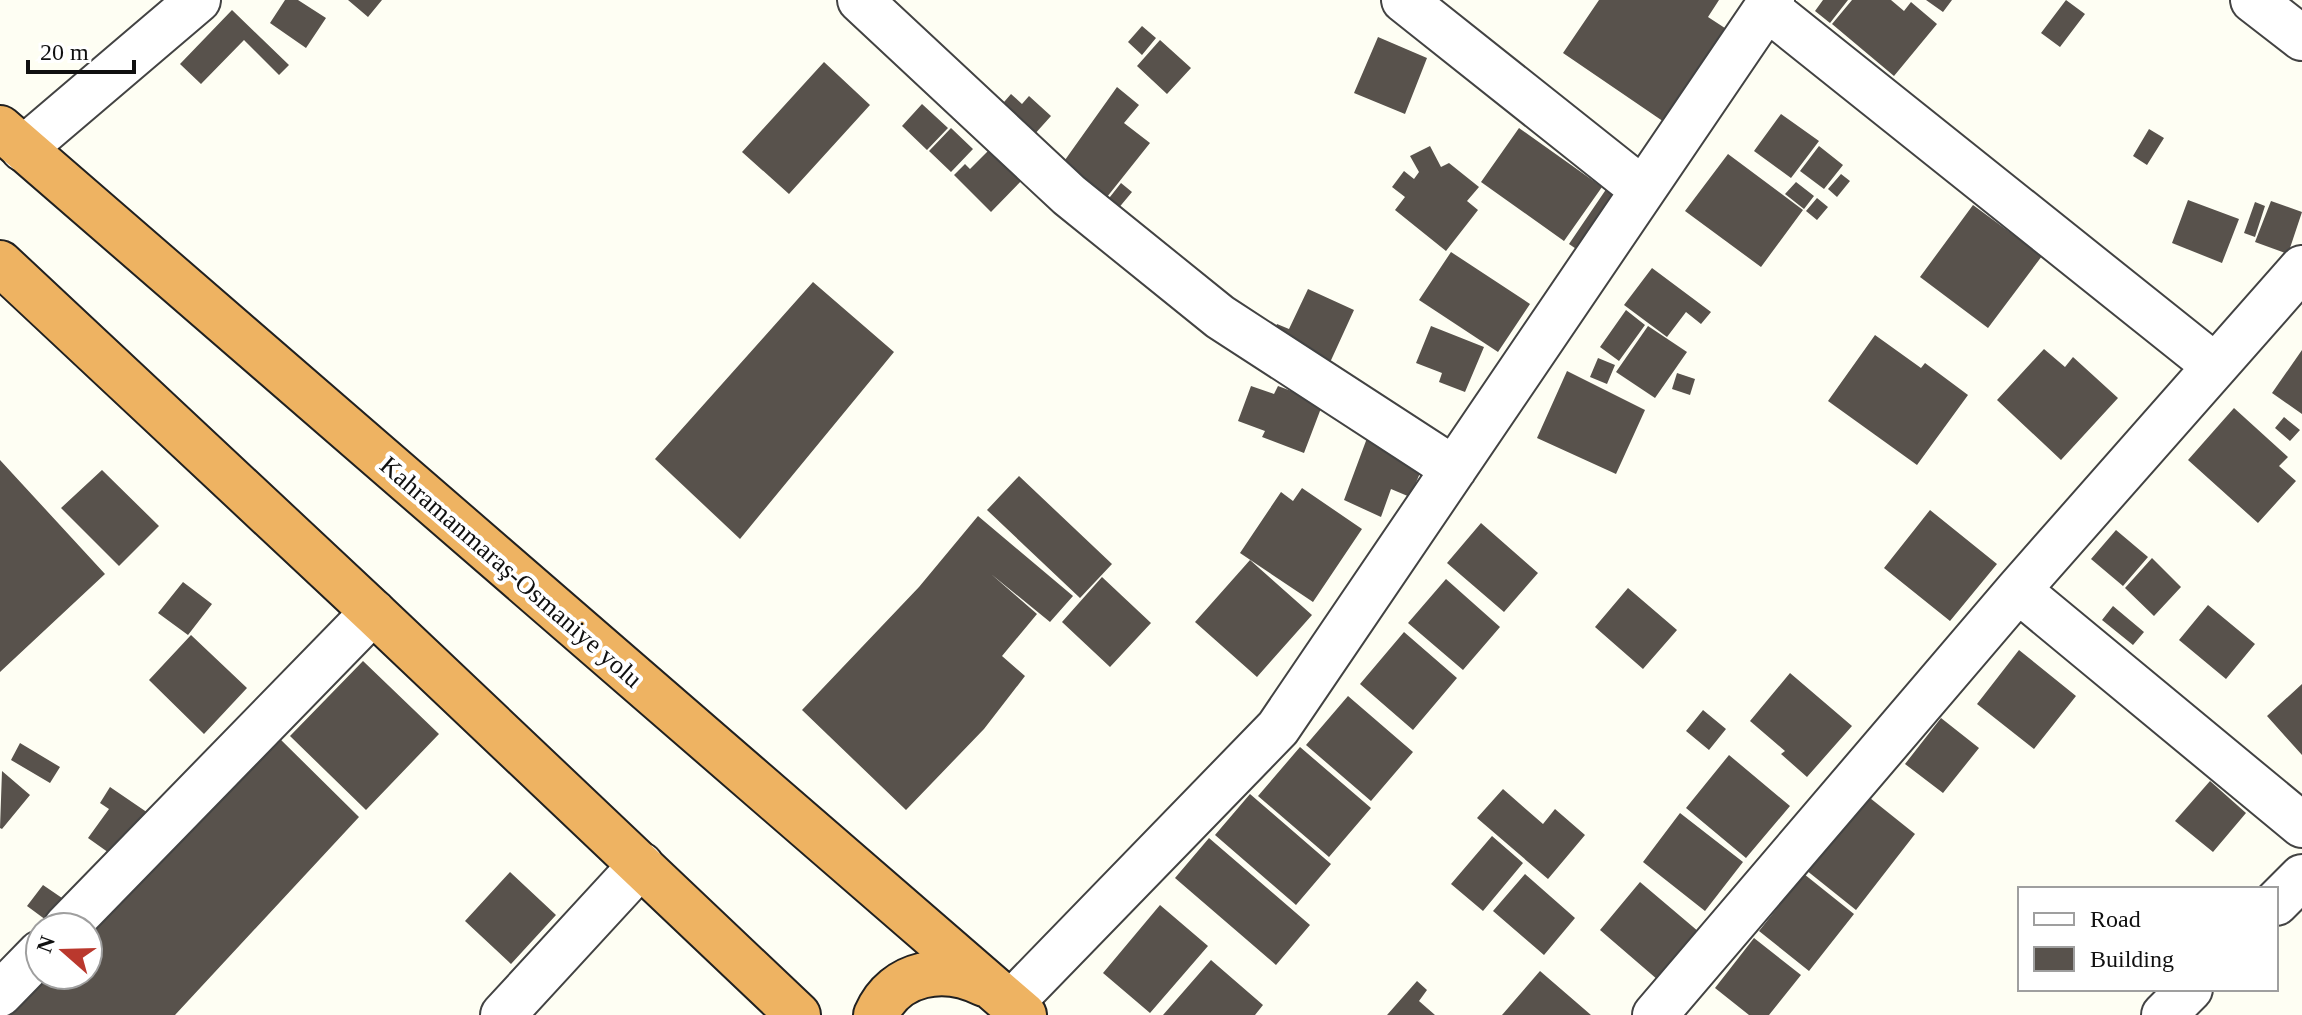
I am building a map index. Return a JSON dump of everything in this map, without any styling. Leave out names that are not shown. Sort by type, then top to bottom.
[{"type":"highway","name":"Kahramanmaraş-Osmaniye yolu","points":[[12,139],[1009,1005]]},
{"type":"highway","points":[[0,263],[798,1015]]},
{"type":"highway","points":[[876,1015],[893,990],[916,977],[940,971],[966,975],[1009,1005]]},
{"type":"street","points":[[12,139],[198,0]]},
{"type":"street","points":[[860,0],[1069,195],[1220,317],[1454,469]]},
{"type":"street","points":[[1404,0],[1643,190]]},
{"type":"street","points":[[2253,0],[2302,38]]},
{"type":"street","points":[[1009,1005],[1278,728],[1770,4],[2215,366]]},
{"type":"street","points":[[1655,1015],[2018,590],[2302,268]]},
{"type":"street","points":[[2018,590],[2302,825]]},
{"type":"street","points":[[82,911],[373,612]]},
{"type":"street","points":[[503,1015],[641,865]]},
{"type":"street","points":[[2278,901],[2302,877]]},
{"type":"street","points":[[0,994],[24,969]]},
{"type":"street","points":[[2164,1015],[2188,991]]},
{"type":"building","points":[[285,0],[298,0],[326,18],[306,48],[270,23]]},
{"type":"building","points":[[348,0],[382,0],[368,17]]},
{"type":"building","points":[[1599,0],[1719,0],[1708,17],[1734,34],[1670,126],[1563,53]]},
{"type":"building","points":[[1823,0],[1848,0],[1830,23],[1815,11]]},
{"type":"building","points":[[1852,0],[1891,0],[1904,11],[1911,2],[1937,24],[1894,76],[1832,24]]},
{"type":"building","points":[[1926,0],[1952,0],[1943,12]]},
{"type":"building","points":[[2066,0],[2085,14],[2060,47],[2041,33]]},
{"type":"building","points":[[232,10],[289,65],[279,75],[244,40],[201,84],[180,64]]},
{"type":"building","points":[[1142,26],[1156,38],[1142,55],[1128,42]]},
{"type":"building","points":[[1378,37],[1427,58],[1405,114],[1354,93]]},
{"type":"building","points":[[1160,40],[1191,68],[1167,94],[1137,66]]},
{"type":"building","points":[[824,62],[870,105],[789,194],[742,152]]},
{"type":"building","points":[[1117,87],[1139,105],[1124,123],[1150,143],[1103,202],[1060,167]]},
{"type":"building","points":[[1011,94],[1022,104],[1029,96],[1051,116],[1024,146],[991,117]]},
{"type":"building","points":[[922,104],[948,128],[927,150],[902,126]]},
{"type":"building","points":[[1781,114],[1819,141],[1791,178],[1754,151]]},
{"type":"building","points":[[951,128],[973,149],[951,172],[929,151]]},
{"type":"building","points":[[1519,128],[1602,187],[1564,241],[1481,182]]},
{"type":"building","points":[[2149,129],[2164,138],[2147,165],[2133,156]]},
{"type":"building","points":[[993,146],[1025,177],[991,212],[954,175],[965,164],[970,169]]},
{"type":"building","points":[[1430,146],[1441,167],[1449,163],[1479,187],[1467,201],[1478,210],[1446,251],[1395,210],[1405,197],[1392,187],[1404,171],[1414,179],[1419,172],[1410,156]]},
{"type":"building","points":[[1819,146],[1843,165],[1824,189],[1800,171]]},
{"type":"building","points":[[1728,154],[1803,210],[1761,267],[1685,211]]},
{"type":"building","points":[[1841,174],[1850,181],[1837,197],[1828,189]]},
{"type":"building","points":[[1796,182],[1814,196],[1804,209],[1785,194]]},
{"type":"building","points":[[1121,183],[1132,192],[1117,210],[1106,202]]},
{"type":"building","points":[[1609,185],[1624,196],[1585,255],[1569,244]]},
{"type":"building","points":[[1817,198],[1828,207],[1817,220],[1806,211]]},
{"type":"building","points":[[2188,200],[2239,219],[2222,263],[2172,243]]},
{"type":"building","points":[[2271,201],[2302,212],[2288,254],[2255,242]]},
{"type":"building","points":[[2255,202],[2265,206],[2255,237],[2244,233]]},
{"type":"building","points":[[1973,205],[2042,256],[1988,328],[1920,277]]},
{"type":"building","points":[[1451,252],[1530,304],[1498,352],[1419,300]]},
{"type":"building","points":[[1652,268],[1711,312],[1701,324],[1686,312],[1667,337],[1624,305]]},
{"type":"building","points":[[813,282],[894,352],[740,539],[655,459]]},
{"type":"building","points":[[1308,289],[1354,310],[1327,369],[1268,341],[1277,324],[1289,329]]},
{"type":"building","points":[[1626,310],[1645,325],[1619,361],[1600,347]]},
{"type":"building","points":[[1431,326],[1484,347],[1465,392],[1439,382],[1442,373],[1416,363]]},
{"type":"building","points":[[1648,326],[1687,352],[1655,398],[1616,372]]},
{"type":"building","points":[[1875,335],[1921,368],[1925,363],[1968,395],[1917,465],[1828,401]]},
{"type":"building","points":[[2044,349],[2065,367],[2073,357],[2118,398],[2061,460],[1997,400]]},
{"type":"building","points":[[2302,350],[2302,414],[2272,393]]},
{"type":"building","points":[[1598,358],[1615,365],[1607,384],[1590,377]]},
{"type":"building","points":[[1567,371],[1645,410],[1616,474],[1537,438]]},
{"type":"building","points":[[1677,373],[1695,379],[1690,395],[1672,389]]},
{"type":"building","points":[[1251,386],[1274,394],[1278,386],[1323,403],[1304,453],[1262,437],[1265,431],[1238,421]]},
{"type":"building","points":[[2234,408],[2288,457],[2279,466],[2296,481],[2258,523],[2188,460]]},
{"type":"building","points":[[2284,417],[2300,430],[2290,441],[2275,428]]},
{"type":"building","points":[[1373,422],[1417,450],[1410,468],[1420,473],[1410,497],[1391,489],[1381,517],[1344,500]]},
{"type":"building","points":[[0,460],[105,574],[0,672]]},
{"type":"building","points":[[102,470],[159,526],[119,566],[61,508]]},
{"type":"building","points":[[1019,476],[1112,564],[1080,598],[987,510]]},
{"type":"building","points":[[1302,488],[1362,529],[1313,602],[1240,553],[1281,492],[1293,501]]},
{"type":"building","points":[[1930,510],[1997,564],[1950,621],[1884,568]]},
{"type":"building","points":[[978,516],[1073,596],[1050,622],[991,574],[1037,614],[1002,656],[1025,676],[984,729],[906,810],[802,710],[919,587]]},
{"type":"building","points":[[1481,523],[1538,573],[1504,612],[1447,563]]},
{"type":"building","points":[[2116,530],[2148,557],[2123,586],[2091,559]]},
{"type":"building","points":[[2152,558],[2181,587],[2154,616],[2125,588]]},
{"type":"building","points":[[1250,560],[1312,615],[1257,677],[1195,622]]},
{"type":"building","points":[[1102,577],[1151,623],[1110,667],[1062,622]]},
{"type":"building","points":[[1446,579],[1500,627],[1463,670],[1408,623]]},
{"type":"building","points":[[183,582],[212,604],[188,635],[158,613]]},
{"type":"building","points":[[1628,588],[1677,630],[1643,669],[1595,627]]},
{"type":"building","points":[[2208,605],[2255,644],[2226,679],[2179,640]]},
{"type":"building","points":[[2113,606],[2144,632],[2133,645],[2102,620]]},
{"type":"building","points":[[1404,632],[1457,678],[1413,730],[1360,684]]},
{"type":"building","points":[[191,635],[247,688],[204,734],[149,680]]},
{"type":"building","points":[[2019,650],[2076,696],[2034,749],[1977,704]]},
{"type":"building","points":[[363,661],[439,734],[366,810],[290,736]]},
{"type":"building","points":[[1790,673],[1852,726],[1807,777],[1781,754],[1785,751],[1750,721]]},
{"type":"building","points":[[2302,684],[2302,755],[2267,716]]},
{"type":"building","points":[[1348,696],[1413,752],[1371,801],[1306,745]]},
{"type":"building","points":[[1703,710],[1726,729],[1709,750],[1686,731]]},
{"type":"building","points":[[1941,718],[1979,748],[1943,793],[1905,764]]},
{"type":"building","points":[[275,734],[359,817],[175,1015],[1,1015],[24,991],[104,991],[103,911]]},
{"type":"building","points":[[20,743],[60,767],[50,783],[11,760]]},
{"type":"building","points":[[1300,747],[1371,808],[1329,857],[1258,796]]},
{"type":"building","points":[[1729,755],[1790,806],[1746,858],[1686,808]]},
{"type":"building","points":[[2,771],[30,795],[2,829],[0,828]]},
{"type":"building","points":[[2210,781],[2246,813],[2213,852],[2175,821]]},
{"type":"building","points":[[110,787],[151,815],[119,860],[88,838],[109,809],[100,803]]},
{"type":"building","points":[[1503,789],[1543,824],[1555,809],[1585,835],[1548,879],[1477,818]]},
{"type":"building","points":[[1250,794],[1331,864],[1296,905],[1215,835]]},
{"type":"building","points":[[1865,794],[1915,834],[1856,910],[1806,870]]},
{"type":"building","points":[[1680,813],[1743,862],[1705,911],[1643,862]]},
{"type":"building","points":[[1492,836],[1523,863],[1483,911],[1451,884]]},
{"type":"building","points":[[1209,838],[1310,925],[1276,965],[1175,878]]},
{"type":"building","points":[[510,872],[556,915],[511,964],[465,921]]},
{"type":"building","points":[[1525,874],[1575,918],[1544,955],[1493,911]]},
{"type":"building","points":[[1804,874],[1854,914],[1809,971],[1759,931]]},
{"type":"building","points":[[1640,882],[1699,932],[1658,980],[1600,930]]},
{"type":"building","points":[[43,885],[62,898],[53,911],[34,911],[27,906]]},
{"type":"building","points":[[1160,905],[1208,946],[1150,1013],[1103,973]]},
{"type":"building","points":[[1754,938],[1801,975],[1769,1015],[1749,1015],[1715,988]]},
{"type":"building","points":[[1211,960],[1263,1005],[1255,1015],[1163,1015]]},
{"type":"building","points":[[1540,971],[1591,1015],[1502,1015]]},
{"type":"building","points":[[1417,981],[1427,990],[1419,1001],[1435,1015],[1387,1015]]}]
